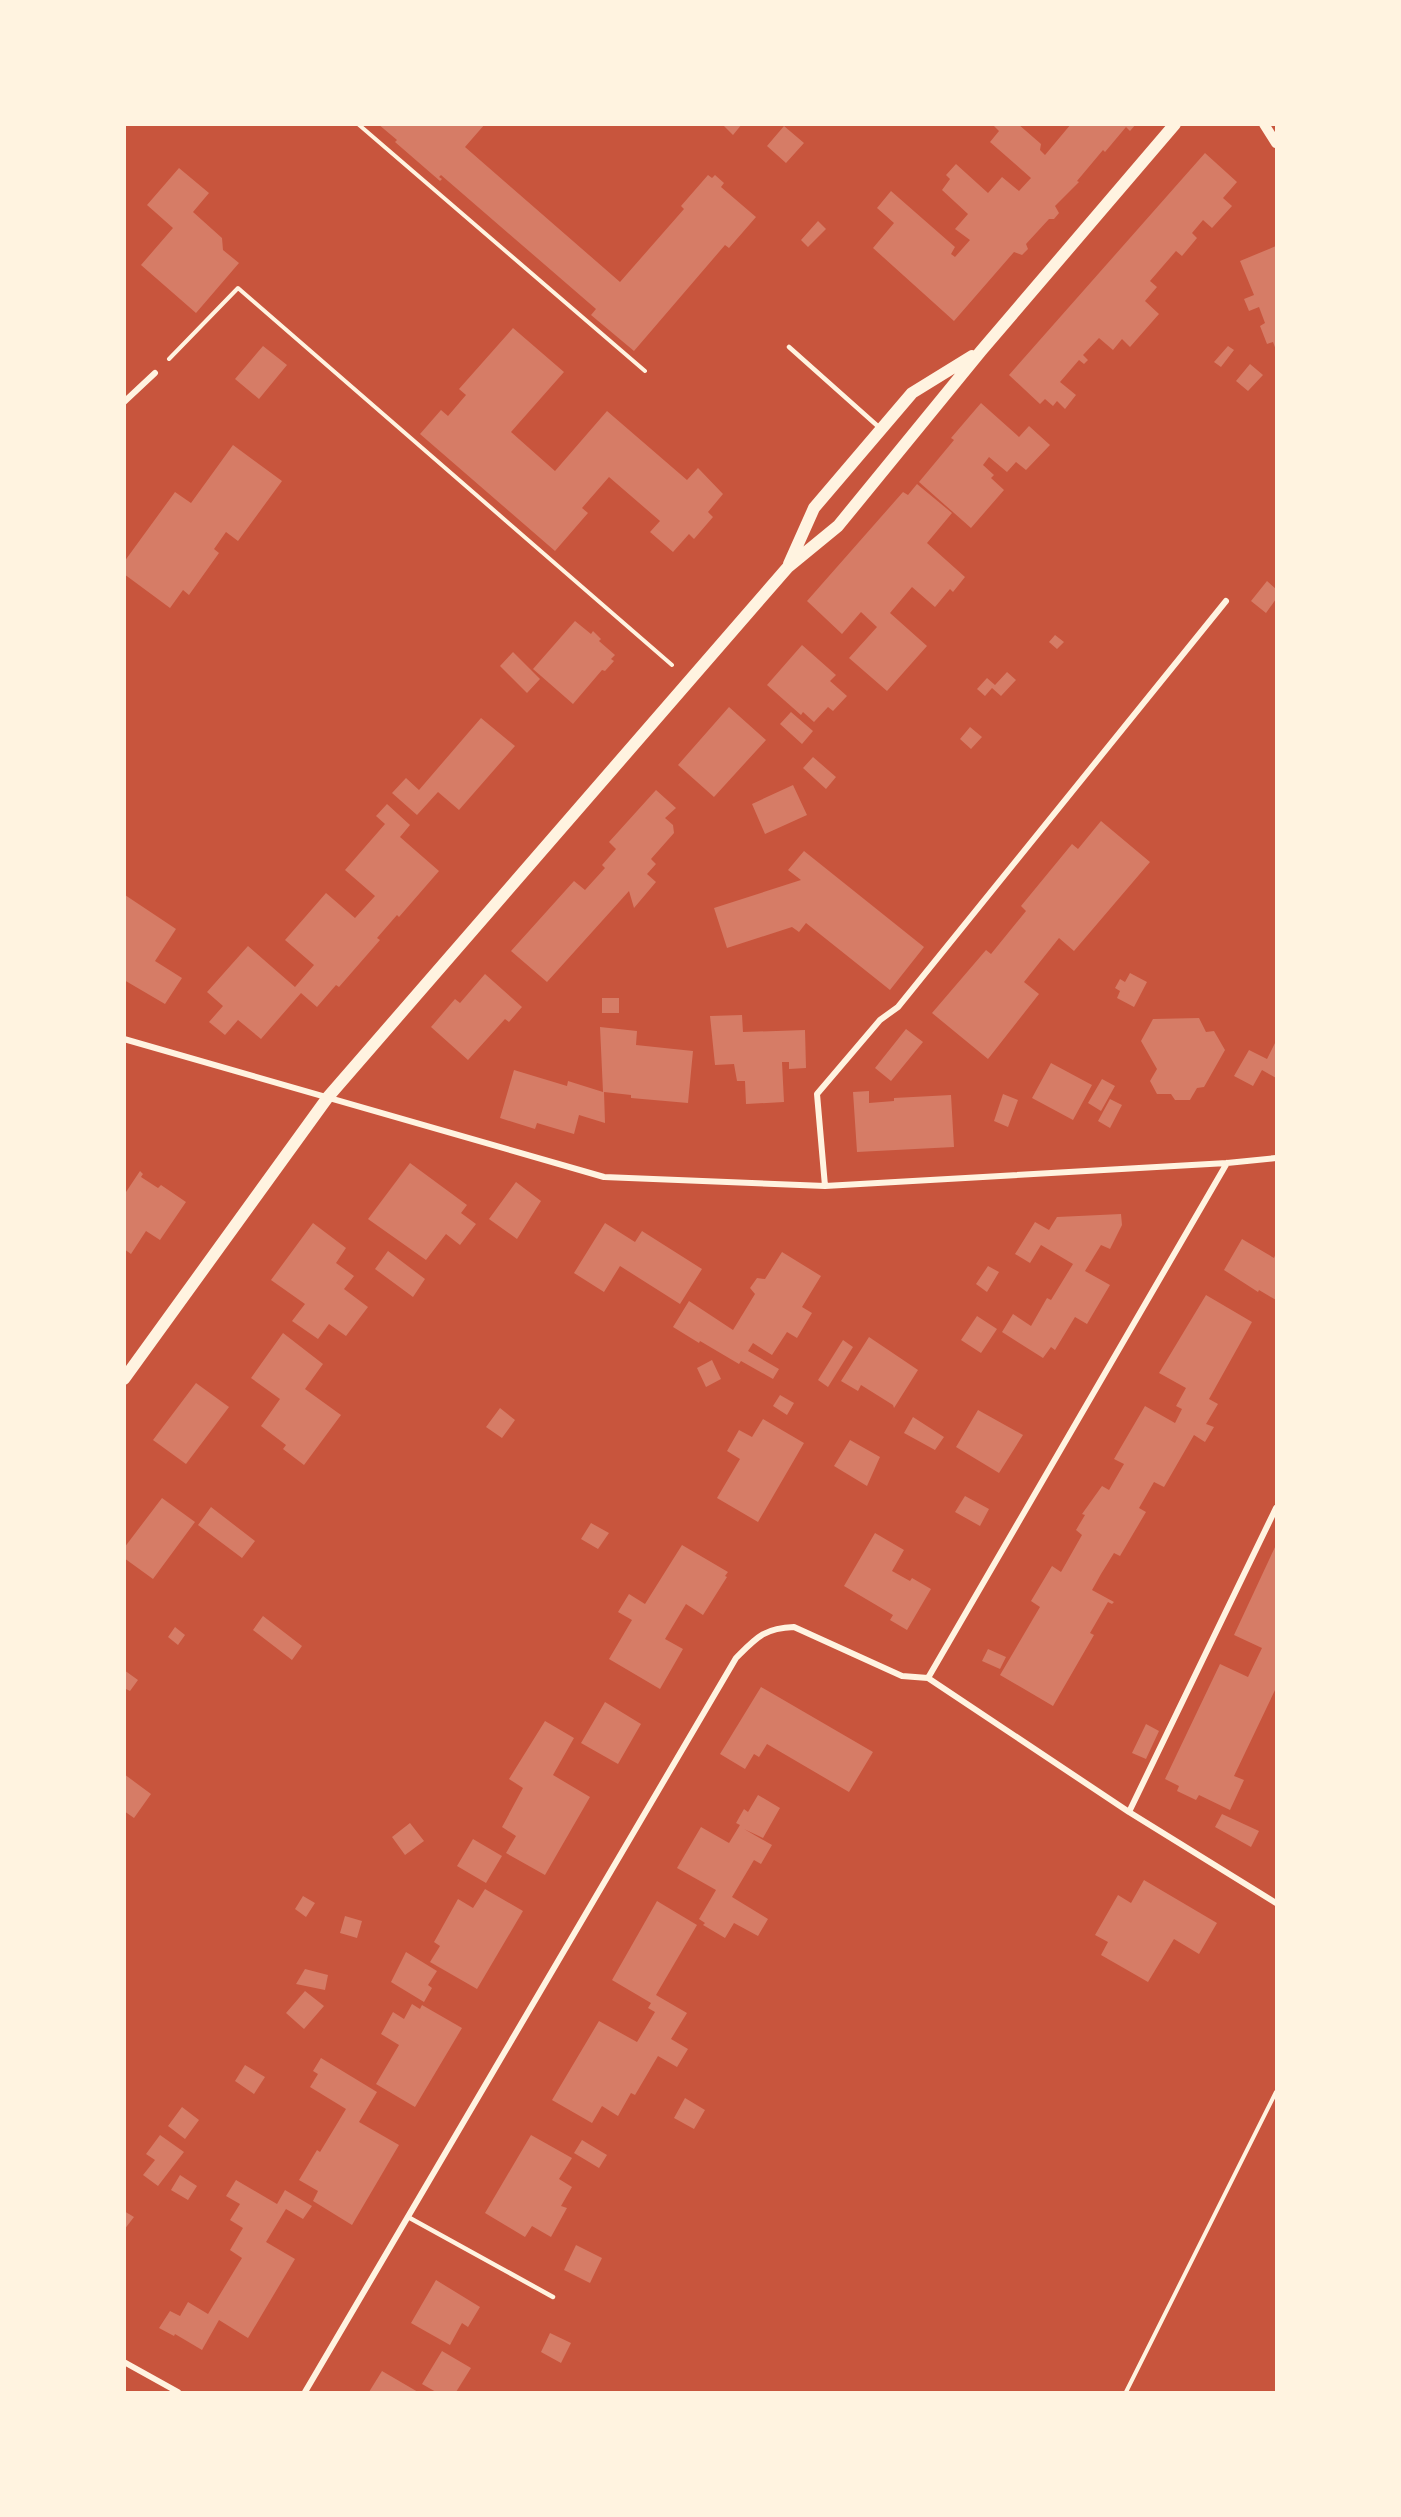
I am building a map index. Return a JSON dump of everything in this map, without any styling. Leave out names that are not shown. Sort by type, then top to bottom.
[{"type":"main road","points":[[124,1379],[328,1097],[688,679],[788,567],[838,526],[981,351],[1175,124]]},
{"type":"main road","points":[[788,567],[814,508],[912,393],[981,351]]},
{"type":"street","points":[[1264,124],[1276,142]]},
{"type":"street","points":[[124,402],[155,373]]},
{"type":"street","points":[[825,1186],[817,1094],[880,1020],[898,1007],[1226,601]]},
{"type":"street","points":[[124,1039],[604,1177],[825,1186],[1227,1163],[1276,1158]]},
{"type":"street","points":[[928,1678],[1227,1163]]},
{"type":"street","points":[[1129,1812],[1276,1508]]},
{"type":"street","points":[[305,2392],[736,1658],[758,1635],[776,1628],[794,1627],[902,1676],[928,1678],[1129,1812],[1276,1903]]},
{"type":"street","points":[[124,2362],[178,2392]]},
{"type":"lane","points":[[789,346],[881,429]]},
{"type":"lane","points":[[408,2217],[553,2297]]},
{"type":"path","points":[[358,124],[645,371]]},
{"type":"path","points":[[155,373],[238,288],[688,679]]},
{"type":"path","points":[[1126,2392],[1276,2092]]},
{"type":"building","points":[[378,124],[485,124],[465,147],[620,282],[684,209],[681,206],[708,175],[712,178],[715,175],[724,183],[721,187],[756,217],[729,248],[725,245],[634,351],[591,315],[596,309],[441,175],[440,181]]},
{"type":"building","points":[[722,124],[742,124],[733,135]]},
{"type":"building","points":[[992,124],[1018,124],[1041,144],[1040,150],[1045,155],[1071,124],[1136,124],[1130,131],[1126,127],[1105,152],[1103,150],[1077,181],[1079,182],[1055,206],[1059,213],[1054,219],[1049,219],[1026,244],[1028,249],[1022,255],[1014,252],[954,321],[873,248],[894,223],[877,208],[891,191],[955,247],[951,254],[955,257],[970,240],[955,229],[968,214],[942,190],[950,179],[946,175],[956,164],[988,193],[1002,177],[1019,191],[1031,178],[990,142],[999,131]]},
{"type":"building","points":[[784,126],[804,143],[786,163],[767,146]]},
{"type":"building","points":[[1205,153],[1237,182],[1223,198],[1232,206],[1212,228],[1203,220],[1192,233],[1197,238],[1182,256],[1176,251],[1150,281],[1157,287],[1145,301],[1159,314],[1130,347],[1122,339],[1113,350],[1099,338],[1083,355],[1088,360],[1084,364],[1079,360],[1060,382],[1076,395],[1065,409],[1057,401],[1053,406],[1045,399],[1040,404],[1009,375]]},
{"type":"building","points":[[179,168],[209,193],[193,212],[222,238],[223,250],[239,263],[196,313],[141,265],[173,228],[147,205]]},
{"type":"building","points":[[818,221],[826,229],[808,247],[801,240]]},
{"type":"building","points":[[1276,246],[1276,350],[1273,342],[1267,344],[1260,326],[1265,323],[1259,307],[1249,311],[1244,299],[1254,295],[1240,261]]},
{"type":"building","points":[[513,328],[564,372],[511,432],[555,471],[607,411],[687,480],[698,468],[723,494],[708,512],[713,517],[694,539],[689,534],[673,552],[650,532],[660,521],[609,477],[582,508],[588,513],[555,551],[420,434],[441,410],[448,416],[466,395],[459,389]]},
{"type":"building","points":[[263,346],[287,365],[259,399],[235,379]]},
{"type":"building","points":[[1228,346],[1234,350],[1221,367],[1214,362]]},
{"type":"building","points":[[1250,364],[1263,375],[1248,391],[1236,381]]},
{"type":"building","points":[[981,403],[1019,437],[1029,426],[1050,445],[1026,470],[1016,462],[1007,472],[989,457],[983,465],[994,475],[991,478],[1004,490],[971,528],[919,482],[954,440],[951,438]]},
{"type":"building","points":[[233,445],[282,481],[238,541],[226,532],[214,549],[219,553],[189,595],[183,590],[170,608],[124,574],[124,562],[175,492],[191,503]]},
{"type":"building","points":[[917,484],[952,513],[927,543],[965,577],[953,592],[950,589],[935,607],[912,587],[890,613],[927,646],[887,691],[849,658],[877,627],[861,612],[842,634],[807,601],[903,492],[908,495]]},
{"type":"building","points":[[1267,581],[1276,589],[1276,599],[1266,613],[1251,601]]},
{"type":"building","points":[[575,621],[591,634],[593,631],[601,639],[599,641],[615,655],[611,659],[614,661],[605,671],[602,670],[573,704],[533,669]]},
{"type":"building","points":[[1055,635],[1064,642],[1057,649],[1049,642]]},
{"type":"building","points":[[802,645],[836,675],[830,681],[847,696],[833,711],[828,707],[814,722],[803,712],[801,715],[767,685]]},
{"type":"building","points":[[513,652],[540,679],[527,693],[500,666]]},
{"type":"building","points":[[1007,672],[1016,680],[1001,696],[992,688],[985,696],[977,689],[987,678],[995,685]]},
{"type":"building","points":[[729,707],[766,740],[714,797],[678,765]]},
{"type":"building","points":[[791,712],[813,731],[802,744],[780,724]]},
{"type":"building","points":[[481,718],[515,746],[459,810],[438,792],[417,815],[392,793],[406,778],[419,790]]},
{"type":"building","points":[[970,727],[982,737],[971,749],[960,739]]},
{"type":"building","points":[[813,757],[836,777],[826,789],[803,768]]},
{"type":"building","points":[[793,785],[807,815],[765,834],[752,804]]},
{"type":"building","points":[[656,790],[676,808],[665,818],[673,825],[674,833],[651,859],[656,864],[647,874],[656,882],[634,908],[629,891],[547,982],[511,951],[574,881],[585,890],[605,868],[602,865],[616,849],[609,842]]},
{"type":"building","points":[[387,804],[410,825],[400,837],[439,871],[399,917],[397,915],[377,938],[380,940],[339,987],[336,985],[317,1007],[301,993],[261,1039],[238,1020],[225,1035],[209,1022],[223,1006],[207,992],[248,946],[295,987],[314,965],[285,940],[326,893],[355,918],[375,896],[345,870],[385,824],[376,816]]},
{"type":"building","points":[[1101,821],[1150,862],[1074,951],[1059,938],[1024,982],[1039,994],[988,1059],[932,1013],[986,950],[991,954],[1026,911],[1021,906],[1072,844],[1078,849]]},
{"type":"building","points":[[804,851],[924,947],[890,990],[806,923],[799,932],[792,927],[727,948],[714,908],[801,880],[788,870]]},
{"type":"building","points":[[125,895],[176,929],[155,961],[182,978],[165,1004],[124,980]]},
{"type":"building","points":[[1130,973],[1147,982],[1134,1007],[1117,998],[1120,991],[1115,988],[1120,979],[1125,982]]},
{"type":"building","points":[[485,974],[522,1007],[509,1022],[505,1019],[468,1060],[431,1027],[455,999],[460,1003]]},
{"type":"building","points":[[602,998],[619,998],[619,1013],[602,1013]]},
{"type":"building","points":[[742,1015],[743,1032],[805,1030],[806,1068],[789,1069],[789,1062],[782,1062],[784,1102],[746,1104],[745,1081],[737,1081],[734,1064],[715,1065],[710,1016]]},
{"type":"building","points":[[1199,1018],[1206,1032],[1214,1031],[1225,1050],[1204,1087],[1197,1088],[1190,1100],[1175,1100],[1171,1094],[1157,1094],[1150,1081],[1157,1069],[1141,1041],[1153,1019]]},
{"type":"building","points":[[600,1027],[637,1031],[636,1045],[693,1051],[688,1103],[631,1098],[631,1095],[604,1092],[605,1123],[579,1115],[574,1134],[537,1123],[535,1129],[500,1118],[514,1070],[567,1086],[568,1081],[603,1092]]},
{"type":"building","points":[[906,1029],[923,1042],[891,1081],[875,1068]]},
{"type":"building","points":[[1276,1041],[1276,1078],[1262,1070],[1253,1086],[1234,1076],[1249,1050],[1267,1059]]},
{"type":"building","points":[[1051,1063],[1092,1085],[1073,1120],[1032,1098]]},
{"type":"building","points":[[1102,1079],[1115,1086],[1101,1111],[1088,1103]]},
{"type":"building","points":[[869,1091],[869,1103],[894,1101],[894,1098],[951,1095],[954,1147],[857,1152],[853,1092]]},
{"type":"building","points":[[1003,1094],[1018,1100],[1008,1127],[994,1121]]},
{"type":"building","points":[[1110,1099],[1122,1105],[1110,1128],[1098,1121]]},
{"type":"building","points":[[410,1163],[467,1205],[461,1213],[476,1224],[460,1245],[446,1234],[426,1260],[368,1219]]},
{"type":"building","points":[[140,1171],[143,1174],[141,1177],[158,1188],[161,1185],[186,1202],[160,1240],[146,1231],[131,1254],[124,1249],[124,1195]]},
{"type":"building","points":[[516,1182],[541,1201],[517,1239],[489,1219]]},
{"type":"building","points":[[1121,1214],[1122,1225],[1110,1249],[1101,1245],[1085,1271],[1110,1285],[1087,1324],[1075,1317],[1055,1350],[1051,1347],[1043,1358],[1002,1332],[1013,1314],[1031,1326],[1047,1298],[1051,1300],[1073,1264],[1041,1245],[1030,1263],[1015,1254],[1035,1222],[1049,1230],[1057,1217]]},
{"type":"building","points":[[313,1223],[346,1248],[336,1263],[354,1276],[344,1289],[368,1307],[346,1336],[329,1324],[318,1339],[292,1321],[305,1304],[271,1280]]},
{"type":"building","points":[[605,1223],[635,1242],[642,1231],[702,1269],[680,1304],[620,1266],[604,1292],[574,1273]]},
{"type":"building","points":[[1242,1239],[1274,1258],[1276,1253],[1276,1300],[1259,1290],[1258,1292],[1224,1270]]},
{"type":"building","points":[[388,1251],[425,1279],[413,1297],[375,1269]]},
{"type":"building","points":[[782,1252],[821,1276],[802,1307],[812,1313],[797,1338],[787,1332],[772,1355],[753,1343],[748,1351],[779,1369],[773,1379],[741,1361],[739,1364],[673,1327],[689,1301],[733,1330],[755,1294],[750,1288],[757,1278],[765,1279]]},
{"type":"building","points":[[988,1266],[999,1272],[987,1292],[976,1284]]},
{"type":"building","points":[[1206,1295],[1252,1322],[1209,1399],[1218,1404],[1206,1424],[1214,1427],[1205,1442],[1194,1435],[1164,1487],[1154,1482],[1139,1508],[1146,1512],[1120,1556],[1114,1553],[1092,1590],[1114,1602],[1112,1604],[1108,1602],[1090,1633],[1094,1635],[1053,1706],[1000,1675],[1040,1607],[1031,1601],[1052,1566],[1061,1572],[1082,1535],[1076,1530],[1085,1515],[1082,1514],[1102,1486],[1109,1490],[1124,1464],[1114,1459],[1145,1406],[1175,1423],[1182,1409],[1176,1406],[1186,1388],[1159,1373]]},
{"type":"building","points":[[977,1316],[997,1329],[981,1353],[961,1340]]},
{"type":"building","points":[[283,1333],[323,1364],[305,1389],[341,1415],[304,1465],[283,1449],[286,1445],[261,1426],[280,1399],[251,1378]]},
{"type":"building","points":[[869,1337],[918,1370],[894,1408],[893,1405],[861,1385],[858,1391],[841,1381]]},
{"type":"building","points":[[843,1340],[853,1347],[828,1387],[818,1380]]},
{"type":"building","points":[[712,1360],[721,1379],[706,1387],[697,1368]]},
{"type":"building","points":[[196,1383],[229,1407],[186,1464],[153,1440]]},
{"type":"building","points":[[780,1395],[794,1403],[787,1415],[773,1406]]},
{"type":"building","points":[[500,1408],[515,1420],[502,1438],[486,1427]]},
{"type":"building","points":[[978,1410],[1023,1435],[999,1473],[956,1447]]},
{"type":"building","points":[[913,1417],[944,1437],[935,1450],[904,1433]]},
{"type":"building","points":[[763,1419],[804,1443],[758,1522],[717,1498],[740,1459],[727,1451],[739,1430],[752,1437]]},
{"type":"building","points":[[850,1440],[880,1457],[867,1486],[834,1466]]},
{"type":"building","points":[[965,1496],[989,1509],[980,1526],[955,1512]]},
{"type":"building","points":[[162,1498],[195,1522],[153,1579],[124,1558],[124,1548]]},
{"type":"building","points":[[211,1507],[255,1541],[242,1558],[198,1525]]},
{"type":"building","points":[[591,1523],[609,1533],[598,1549],[581,1539]]},
{"type":"building","points":[[875,1533],[904,1550],[892,1571],[910,1581],[912,1578],[931,1589],[907,1630],[890,1620],[893,1615],[844,1586]]},
{"type":"building","points":[[682,1545],[728,1572],[703,1615],[686,1604],[665,1639],[683,1649],[660,1689],[609,1659],[632,1620],[618,1612],[629,1594],[645,1604]]},
{"type":"building","points":[[1276,1545],[1276,1688],[1234,1776],[1244,1780],[1230,1810],[1199,1795],[1196,1800],[1177,1791],[1179,1786],[1165,1779],[1220,1664],[1248,1677],[1262,1648],[1234,1635]]},
{"type":"building","points":[[263,1616],[302,1646],[292,1660],[253,1630]]},
{"type":"building","points":[[175,1627],[185,1635],[178,1645],[168,1637]]},
{"type":"building","points":[[988,1649],[1006,1657],[1000,1669],[982,1661]]},
{"type":"building","points":[[124,1670],[138,1680],[130,1691],[124,1688]]},
{"type":"building","points":[[761,1687],[873,1752],[849,1792],[767,1744],[759,1757],[754,1754],[745,1769],[720,1754]]},
{"type":"building","points":[[605,1702],[641,1724],[618,1764],[581,1743]]},
{"type":"building","points":[[545,1721],[574,1738],[553,1775],[590,1797],[545,1875],[506,1853],[516,1836],[502,1827],[523,1788],[509,1779]]},
{"type":"building","points":[[1146,1724],[1159,1731],[1146,1759],[1132,1753]]},
{"type":"building","points":[[124,1774],[151,1794],[134,1818],[124,1811]]},
{"type":"building","points":[[758,1795],[780,1808],[763,1838],[744,1829],[772,1845],[761,1864],[754,1860],[732,1897],[768,1919],[758,1936],[734,1923],[725,1938],[703,1925],[705,1923],[699,1919],[716,1890],[677,1868],[701,1827],[729,1843],[740,1825],[736,1823],[744,1809],[748,1812]]},
{"type":"building","points":[[1222,1814],[1259,1831],[1251,1847],[1215,1827]]},
{"type":"building","points":[[410,1823],[424,1841],[405,1855],[392,1837]]},
{"type":"building","points":[[473,1839],[502,1856],[486,1883],[457,1866]]},
{"type":"building","points":[[1144,1880],[1217,1923],[1199,1954],[1174,1939],[1148,1982],[1101,1955],[1108,1942],[1095,1935],[1118,1895],[1131,1903]]},
{"type":"building","points":[[485,1889],[523,1911],[477,1989],[430,1962],[440,1946],[434,1942],[458,1899],[473,1908]]},
{"type":"building","points":[[303,1896],[315,1903],[306,1917],[295,1909]]},
{"type":"building","points":[[657,1901],[697,1925],[656,1995],[687,2013],[671,2039],[688,2049],[677,2067],[658,2056],[635,2095],[631,2093],[618,2116],[602,2106],[592,2123],[552,2100],[599,2021],[637,2042],[655,2012],[648,2008],[651,2003],[612,1980]]},
{"type":"building","points":[[345,1916],[362,1921],[357,1938],[340,1933]]},
{"type":"building","points":[[406,1952],[437,1971],[428,1985],[432,1988],[424,2002],[391,1982]]},
{"type":"building","points":[[305,1969],[328,1975],[325,1990],[296,1984]]},
{"type":"building","points":[[305,1991],[324,2006],[304,2029],[286,2013]]},
{"type":"building","points":[[412,2004],[420,2009],[422,2005],[462,2028],[415,2107],[376,2084],[399,2045],[381,2034],[393,2012],[404,2019]]},
{"type":"building","points":[[321,2058],[377,2092],[359,2122],[399,2145],[352,2225],[313,2201],[318,2191],[299,2180],[317,2150],[320,2152],[346,2109],[310,2087],[318,2074],[313,2071]]},
{"type":"building","points":[[245,2065],[265,2077],[254,2094],[235,2081]]},
{"type":"building","points":[[685,2098],[705,2110],[694,2129],[674,2118]]},
{"type":"building","points":[[182,2107],[199,2120],[185,2139],[168,2126]]},
{"type":"building","points":[[160,2135],[184,2152],[158,2186],[143,2175],[155,2160],[146,2154]]},
{"type":"building","points":[[531,2135],[572,2158],[559,2179],[572,2187],[561,2206],[567,2208],[551,2237],[532,2226],[525,2237],[485,2213]]},
{"type":"building","points":[[582,2140],[607,2155],[599,2168],[574,2153]]},
{"type":"building","points":[[180,2175],[197,2186],[188,2200],[171,2190]]},
{"type":"building","points":[[236,2180],[277,2204],[285,2190],[312,2206],[303,2219],[286,2209],[266,2242],[295,2259],[248,2338],[219,2320],[202,2350],[175,2334],[174,2336],[159,2328],[170,2311],[180,2316],[188,2302],[208,2314],[242,2258],[230,2250],[243,2228],[230,2220],[240,2204],[226,2196]]},
{"type":"building","points":[[124,2211],[134,2217],[124,2230]]},
{"type":"building","points":[[576,2245],[602,2258],[590,2283],[564,2270]]},
{"type":"building","points":[[436,2280],[480,2307],[468,2327],[462,2323],[450,2345],[411,2323]]},
{"type":"building","points":[[550,2333],[571,2343],[561,2363],[541,2352]]},
{"type":"building","points":[[442,2351],[471,2368],[456,2392],[436,2392],[422,2384]]},
{"type":"building","points":[[382,2371],[418,2392],[369,2392]]}]
